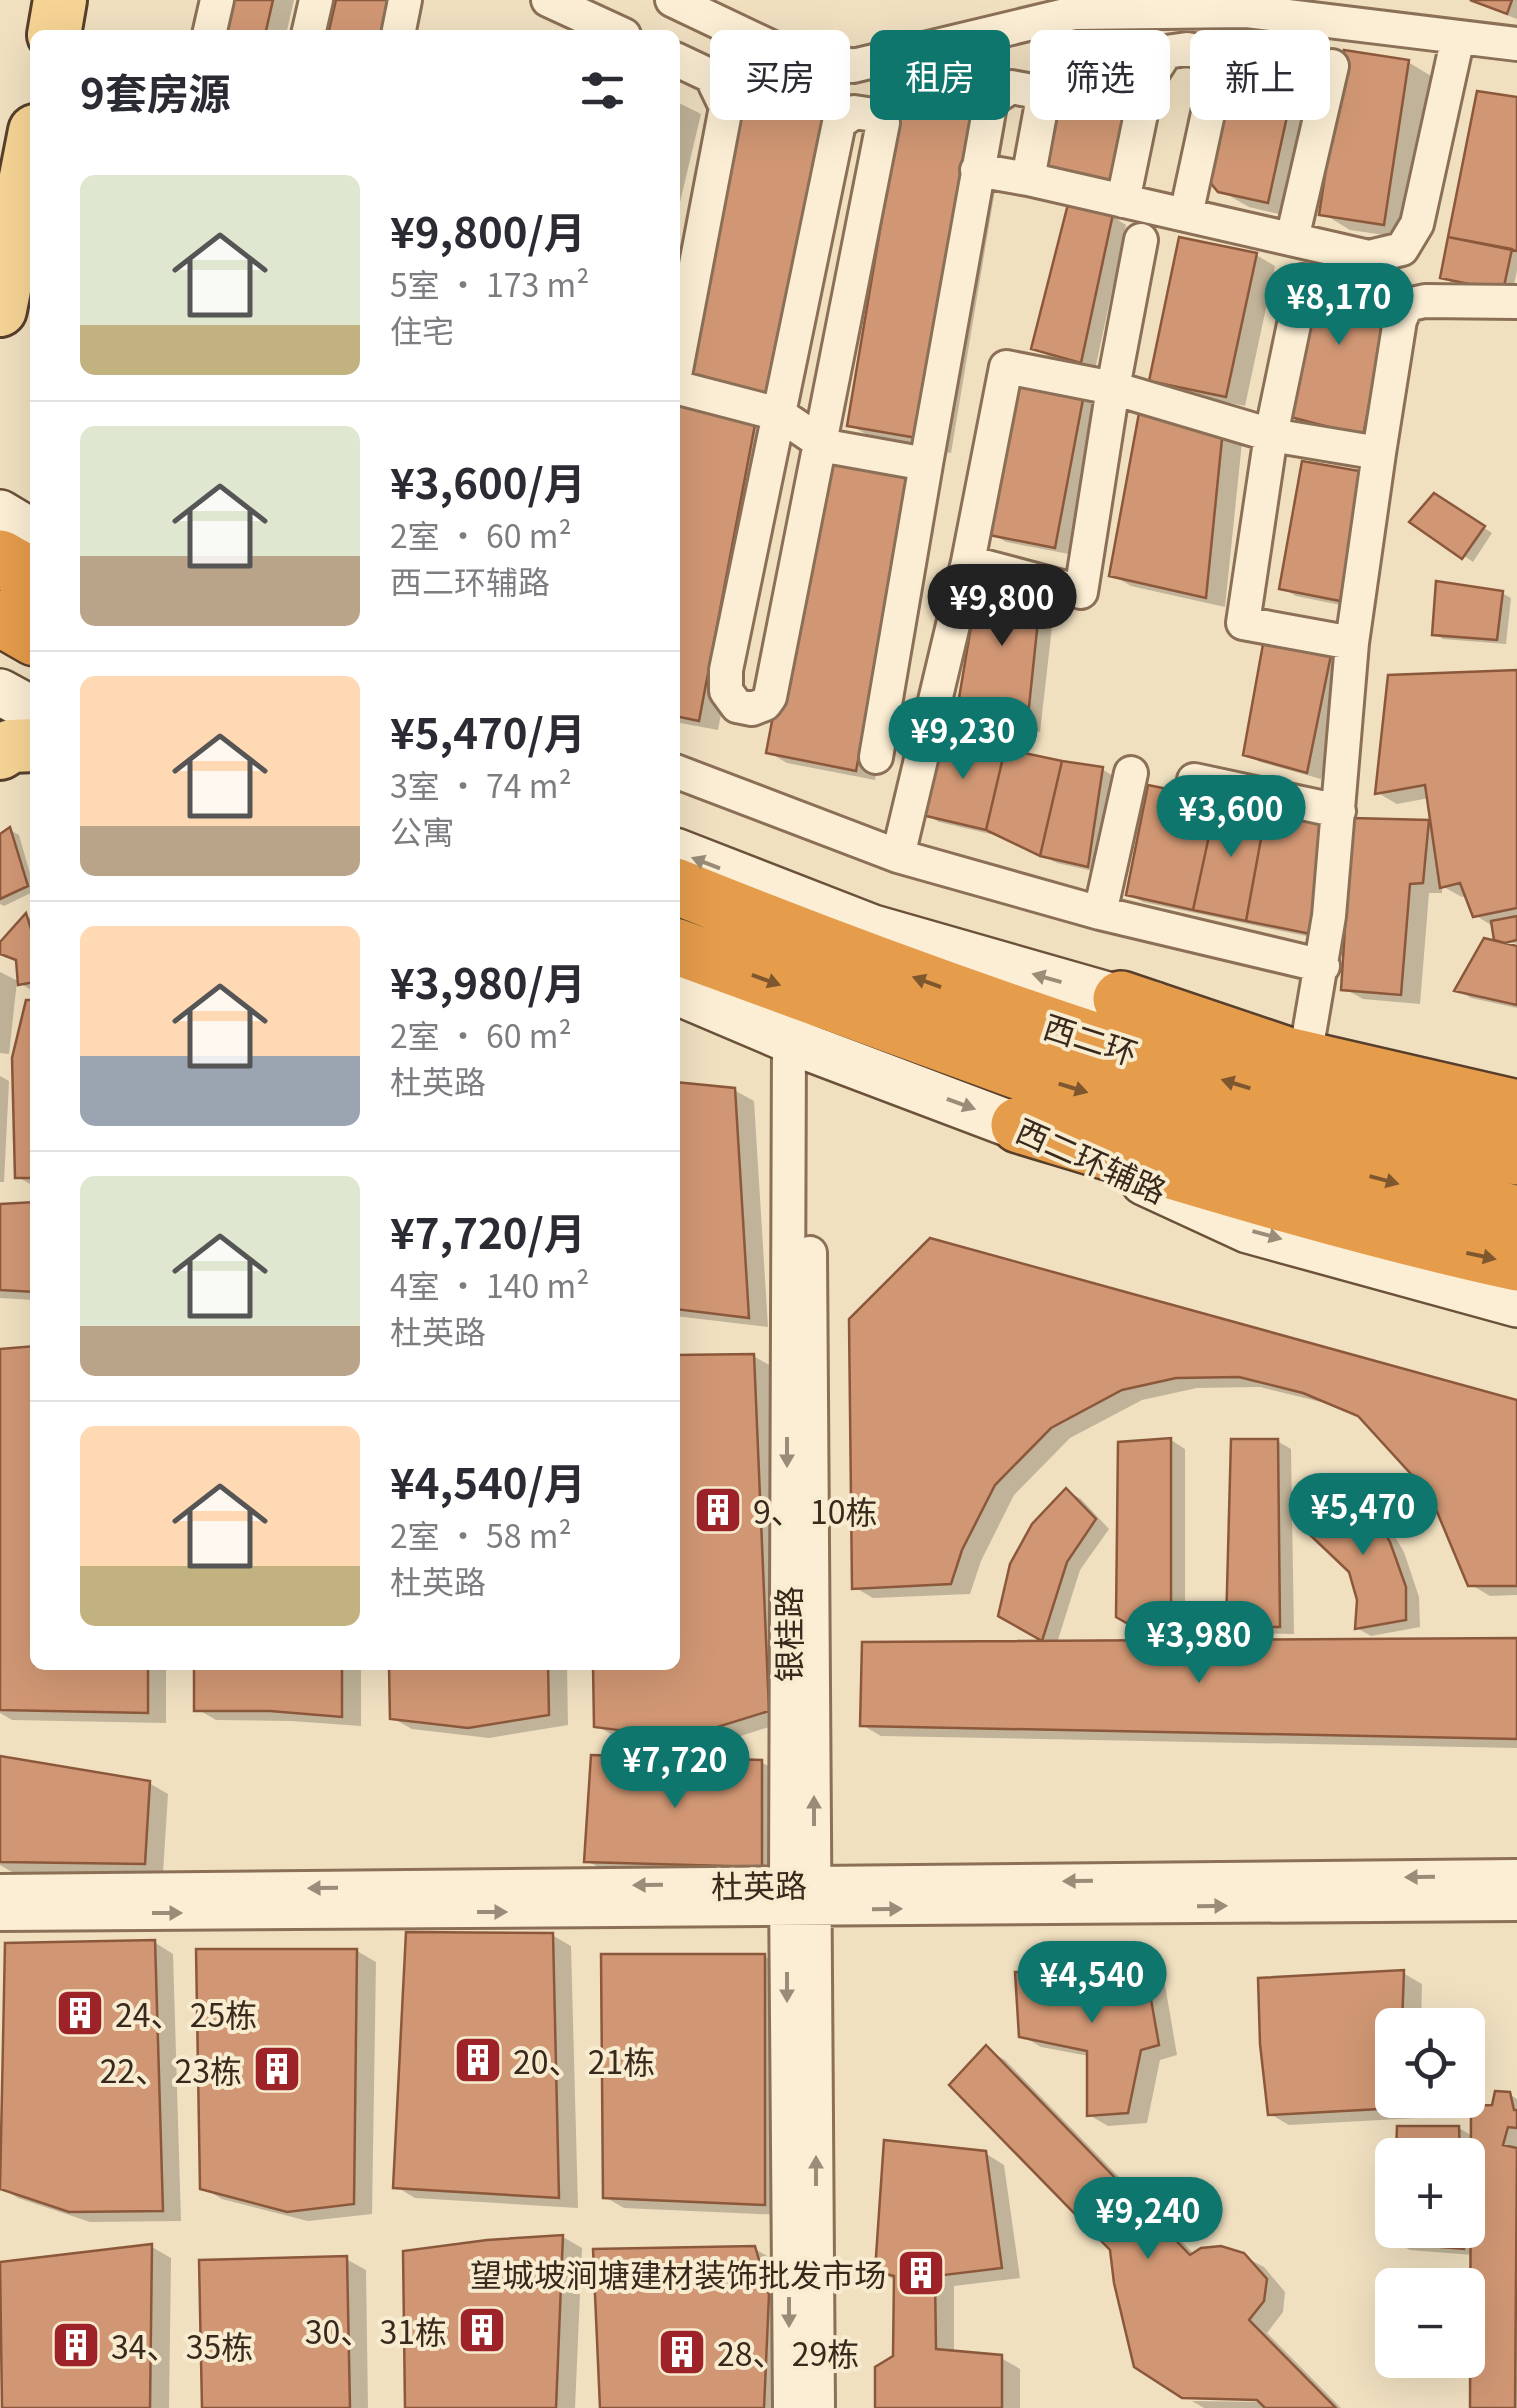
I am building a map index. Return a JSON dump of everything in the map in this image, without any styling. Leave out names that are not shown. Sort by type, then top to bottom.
[{"type":"highway","points":[[0,558],[30,575]]},
{"type":"highway","points":[[0,618],[30,635]]},
{"type":"highway","name":"西二环","points":[[680,888],[1006,1010],[1169,1063],[1329,1113],[1517,1157]]},
{"type":"highway","name":"西二环","points":[[680,948],[1017,1071],[1313,1161],[1517,1214]]},
{"type":"highway","points":[[1121,999],[1517,1108]]},
{"type":"highway","points":[[1018,1124],[1252,1196],[1517,1263]]},
{"type":"main road","points":[[55,30],[60,0]]},
{"type":"main road","points":[[0,310],[30,157]]},
{"type":"main road","points":[[0,753],[11,746],[30,744]]},
{"type":"street","points":[[210,30],[217,0]]},
{"type":"street","points":[[309,30],[316,0]]},
{"type":"street","points":[[399,30],[406,0]]},
{"type":"street","points":[[548,0],[613,30]]},
{"type":"street","points":[[672,0],[775,50],[852,66],[1074,13],[1186,6],[1516,42]]},
{"type":"street","points":[[977,170],[1369,257],[1402,249],[1416,224],[1458,37]]},
{"type":"street","points":[[1124,200],[1148,80],[1166,52],[1186,49],[1212,53],[1218,68],[1186,215]]},
{"type":"street","points":[[680,61],[711,76],[726,107],[680,350]]},
{"type":"street","points":[[1292,240],[1332,66]]},
{"type":"street","points":[[876,756],[991,100],[1010,87],[1033,91],[1042,103],[1028,179]]},
{"type":"street","points":[[854,112],[874,115],[884,123],[770,697],[766,704],[752,708],[737,706],[726,692],[726,670],[779,414],[839,123],[854,112]]},
{"type":"street","points":[[968,562],[1082,592],[1140,240]]},
{"type":"street","points":[[1303,281],[1272,435],[1244,622],[1352,644]]},
{"type":"street","points":[[1517,302],[1425,301],[1407,305],[1400,320],[1352,644],[1323,966],[1298,1045],[1517,1085]]},
{"type":"street","points":[[898,856],[968,562],[1006,367],[1113,388],[1272,435],[1378,453]]},
{"type":"street","points":[[680,388],[779,414],[822,443],[926,464]]},
{"type":"street","points":[[0,512],[30,531]]},
{"type":"street","points":[[0,692],[30,708]]},
{"type":"street","points":[[680,773],[898,856],[1100,913],[1323,966]]},
{"type":"street","points":[[1100,913],[1131,773]]},
{"type":"street","points":[[1194,780],[1339,810]]},
{"type":"street","points":[[680,853],[873,928],[1121,999]]},
{"type":"street","name":"西二环辅路","points":[[680,993],[799,1044],[1018,1124],[1248,1230],[1517,1304]]},
{"type":"street","name":"银桂路","points":[[790,2408],[800,1897],[799,1044]]},
{"type":"street","name":"杜英路","points":[[0,1914],[800,1897],[1517,1876]]},
{"type":"street","name":"杜英路","points":[[0,1891],[1517,1904]]},
{"type":"street","name":"银桂路","points":[[800,1897],[818,2408]]},
{"type":"building","points":[[219,0],[273,0],[266,30],[212,30]]},
{"type":"building","points":[[336,0],[397,0],[389,30],[329,30]]},
{"type":"building","points":[[1470,0],[1512,0],[1507,14]]},
{"type":"building","points":[[1074,15],[1150,29],[1150,30],[1071,30]]},
{"type":"building","points":[[1344,50],[1409,60],[1384,225],[1319,215]]},
{"type":"building","points":[[1477,91],[1517,97],[1517,251],[1448,237]]},
{"type":"building","points":[[741,120],[830,120],[771,402],[686,384]]},
{"type":"building","points":[[898,120],[976,120],[923,439],[847,426]]},
{"type":"building","points":[[1055,120],[1134,120],[1122,191],[1045,178]]},
{"type":"building","points":[[1218,120],[1286,120],[1268,203],[1218,192],[1204,175]]},
{"type":"building","points":[[1068,204],[1113,214],[1081,363],[1031,349]]},
{"type":"building","points":[[1179,237],[1257,253],[1226,397],[1149,381]]},
{"type":"building","points":[[1448,237],[1512,249],[1503,291],[1440,278]]},
{"type":"building","points":[[1313,263],[1394,277],[1363,436],[1283,415]]},
{"type":"building","points":[[1018,381],[1084,394],[1055,548],[989,535]]},
{"type":"building","points":[[680,399],[757,414],[699,721],[680,717]]},
{"type":"building","points":[[1139,413],[1223,429],[1206,598],[1109,576]]},
{"type":"building","points":[[821,460],[912,477],[856,771],[766,753]]},
{"type":"building","points":[[1302,461],[1365,472],[1340,601],[1279,589]]},
{"type":"building","points":[[1434,493],[1485,526],[1462,559],[1409,522]]},
{"type":"building","points":[[980,573],[1042,582],[1027,726],[957,710]]},
{"type":"building","points":[[1436,581],[1503,591],[1497,640],[1432,635]]},
{"type":"building","points":[[1265,633],[1332,650],[1307,773],[1243,755]]},
{"type":"building","points":[[1517,670],[1517,908],[1473,917],[1460,883],[1440,888],[1425,785],[1375,794],[1388,675]]},
{"type":"building","points":[[941,734],[1005,749],[986,830],[922,815]]},
{"type":"building","points":[[1005,749],[1062,761],[1040,856],[986,830]]},
{"type":"building","points":[[1062,761],[1103,767],[1088,867],[1040,856]]},
{"type":"building","points":[[1148,785],[1217,799],[1193,910],[1126,895]]},
{"type":"building","points":[[1217,799],[1267,806],[1246,921],[1193,910]]},
{"type":"building","points":[[1267,806],[1333,819],[1311,934],[1246,921]]},
{"type":"building","points":[[1352,818],[1429,820],[1423,883],[1410,884],[1401,995],[1341,990]]},
{"type":"building","points":[[10,827],[28,886],[0,899],[0,834]]},
{"type":"building","points":[[26,913],[30,926],[30,983],[18,985],[16,960],[0,954],[0,942]]},
{"type":"building","points":[[1517,916],[1517,940],[1494,940],[1491,921]]},
{"type":"building","points":[[1484,938],[1517,946],[1517,1005],[1454,991]]},
{"type":"building","points":[[26,1000],[30,1000],[30,1178],[15,1178],[12,1058]]},
{"type":"building","points":[[680,1082],[735,1088],[749,1318],[680,1310]]},
{"type":"building","points":[[30,1202],[30,1292],[0,1290],[0,1204]]},
{"type":"building","points":[[930,1238],[1517,1400],[1517,1586],[1468,1586],[1430,1495],[1358,1416],[1303,1393],[1239,1377],[1176,1378],[1122,1390],[1051,1428],[995,1485],[962,1550],[951,1584],[852,1589],[849,1319]]},
{"type":"building","points":[[30,1346],[30,1670],[148,1670],[148,1713],[0,1710],[0,1349]]},
{"type":"building","name":"9、 10栋","points":[[754,1354],[769,1711],[682,1738],[594,1727],[593,1670],[680,1670],[680,1355]]},
{"type":"building","points":[[1171,1438],[1171,1627],[1137,1629],[1116,1617],[1118,1442]]},
{"type":"building","points":[[1231,1439],[1278,1439],[1280,1627],[1226,1627]]},
{"type":"building","points":[[1342,1484],[1371,1509],[1390,1542],[1406,1587],[1406,1620],[1355,1629],[1357,1600],[1349,1572],[1306,1531]]},
{"type":"building","points":[[1066,1488],[1096,1519],[1067,1562],[1042,1641],[998,1616],[1010,1564],[1032,1524]]},
{"type":"building","points":[[1517,1638],[1517,1739],[860,1726],[862,1642]]},
{"type":"building","points":[[194,1670],[342,1670],[342,1717],[270,1711],[194,1711]]},
{"type":"building","points":[[389,1670],[548,1670],[549,1715],[468,1728],[390,1719]]},
{"type":"building","points":[[591,1755],[762,1760],[762,1867],[584,1862]]},
{"type":"building","points":[[0,1756],[150,1781],[145,1864],[0,1862]]},
{"type":"building","name":"20、 21栋","points":[[406,1932],[553,1933],[559,2198],[393,2188]]},
{"type":"building","name":"24、 25栋","points":[[155,1940],[163,2211],[69,2212],[0,2189],[5,1943]]},
{"type":"building","name":"22、 23栋","points":[[196,1949],[357,1949],[354,2204],[287,2212],[200,2189]]},
{"type":"building","points":[[601,1954],[765,1954],[765,2205],[603,2198]]},
{"type":"building","points":[[1404,1970],[1403,2008],[1375,2008],[1375,2109],[1268,2115],[1258,1978]]},
{"type":"building","points":[[1146,1971],[1159,2045],[1141,2050],[1128,2113],[1087,2116],[1087,2051],[1019,2037],[1015,1972]]},
{"type":"building","points":[[986,2045],[1190,2255],[1201,2248],[1221,2246],[1244,2253],[1267,2279],[1264,2301],[1249,2320],[1336,2408],[1265,2408],[1257,2400],[1182,2398],[1134,2367],[1110,2250],[949,2085]]},
{"type":"building","points":[[1495,2091],[1510,2092],[1517,2110],[1517,2128],[1508,2127],[1503,2145],[1517,2148],[1515,2408],[1470,2408],[1470,2378],[1485,2378],[1485,2268],[1470,2268],[1471,2248],[1485,2248],[1485,2138],[1471,2138],[1471,2118],[1485,2118],[1485,2105],[1492,2105]]},
{"type":"building","points":[[1397,2126],[1459,2126],[1459,2138],[1397,2138]]},
{"type":"building","name":"望城坡涧塘建材装饰批发市场","points":[[884,2140],[986,2151],[1002,2268],[935,2276],[936,2349],[1002,2355],[1002,2408],[875,2408],[875,2367],[893,2356],[894,2276],[875,2271]]},
{"type":"building","name":"30、 31栋","points":[[563,2235],[556,2408],[405,2408],[403,2251]]},
{"type":"building","name":"34、 35栋","points":[[152,2244],[150,2408],[2,2408],[0,2262]]},
{"type":"building","name":"28、 29栋","points":[[755,2246],[769,2295],[764,2408],[600,2408],[593,2249]]},
{"type":"building","points":[[347,2256],[350,2408],[202,2408],[199,2260]]},
{"type":"place","name":"9、 10栋","points":[[718,1510]]},
{"type":"place","name":"24、 25栋","points":[[80,2013]]},
{"type":"place","name":"20、 21栋","points":[[478,2060]]},
{"type":"place","name":"22、 23栋","points":[[277,2069]]},
{"type":"place","name":"望城坡涧塘建材装饰批发市场","points":[[921,2273]]},
{"type":"place","name":"30、 31栋","points":[[482,2330]]},
{"type":"place","name":"34、 35栋","points":[[76,2345]]},
{"type":"place","name":"28、 29栋","points":[[682,2352]]}]
